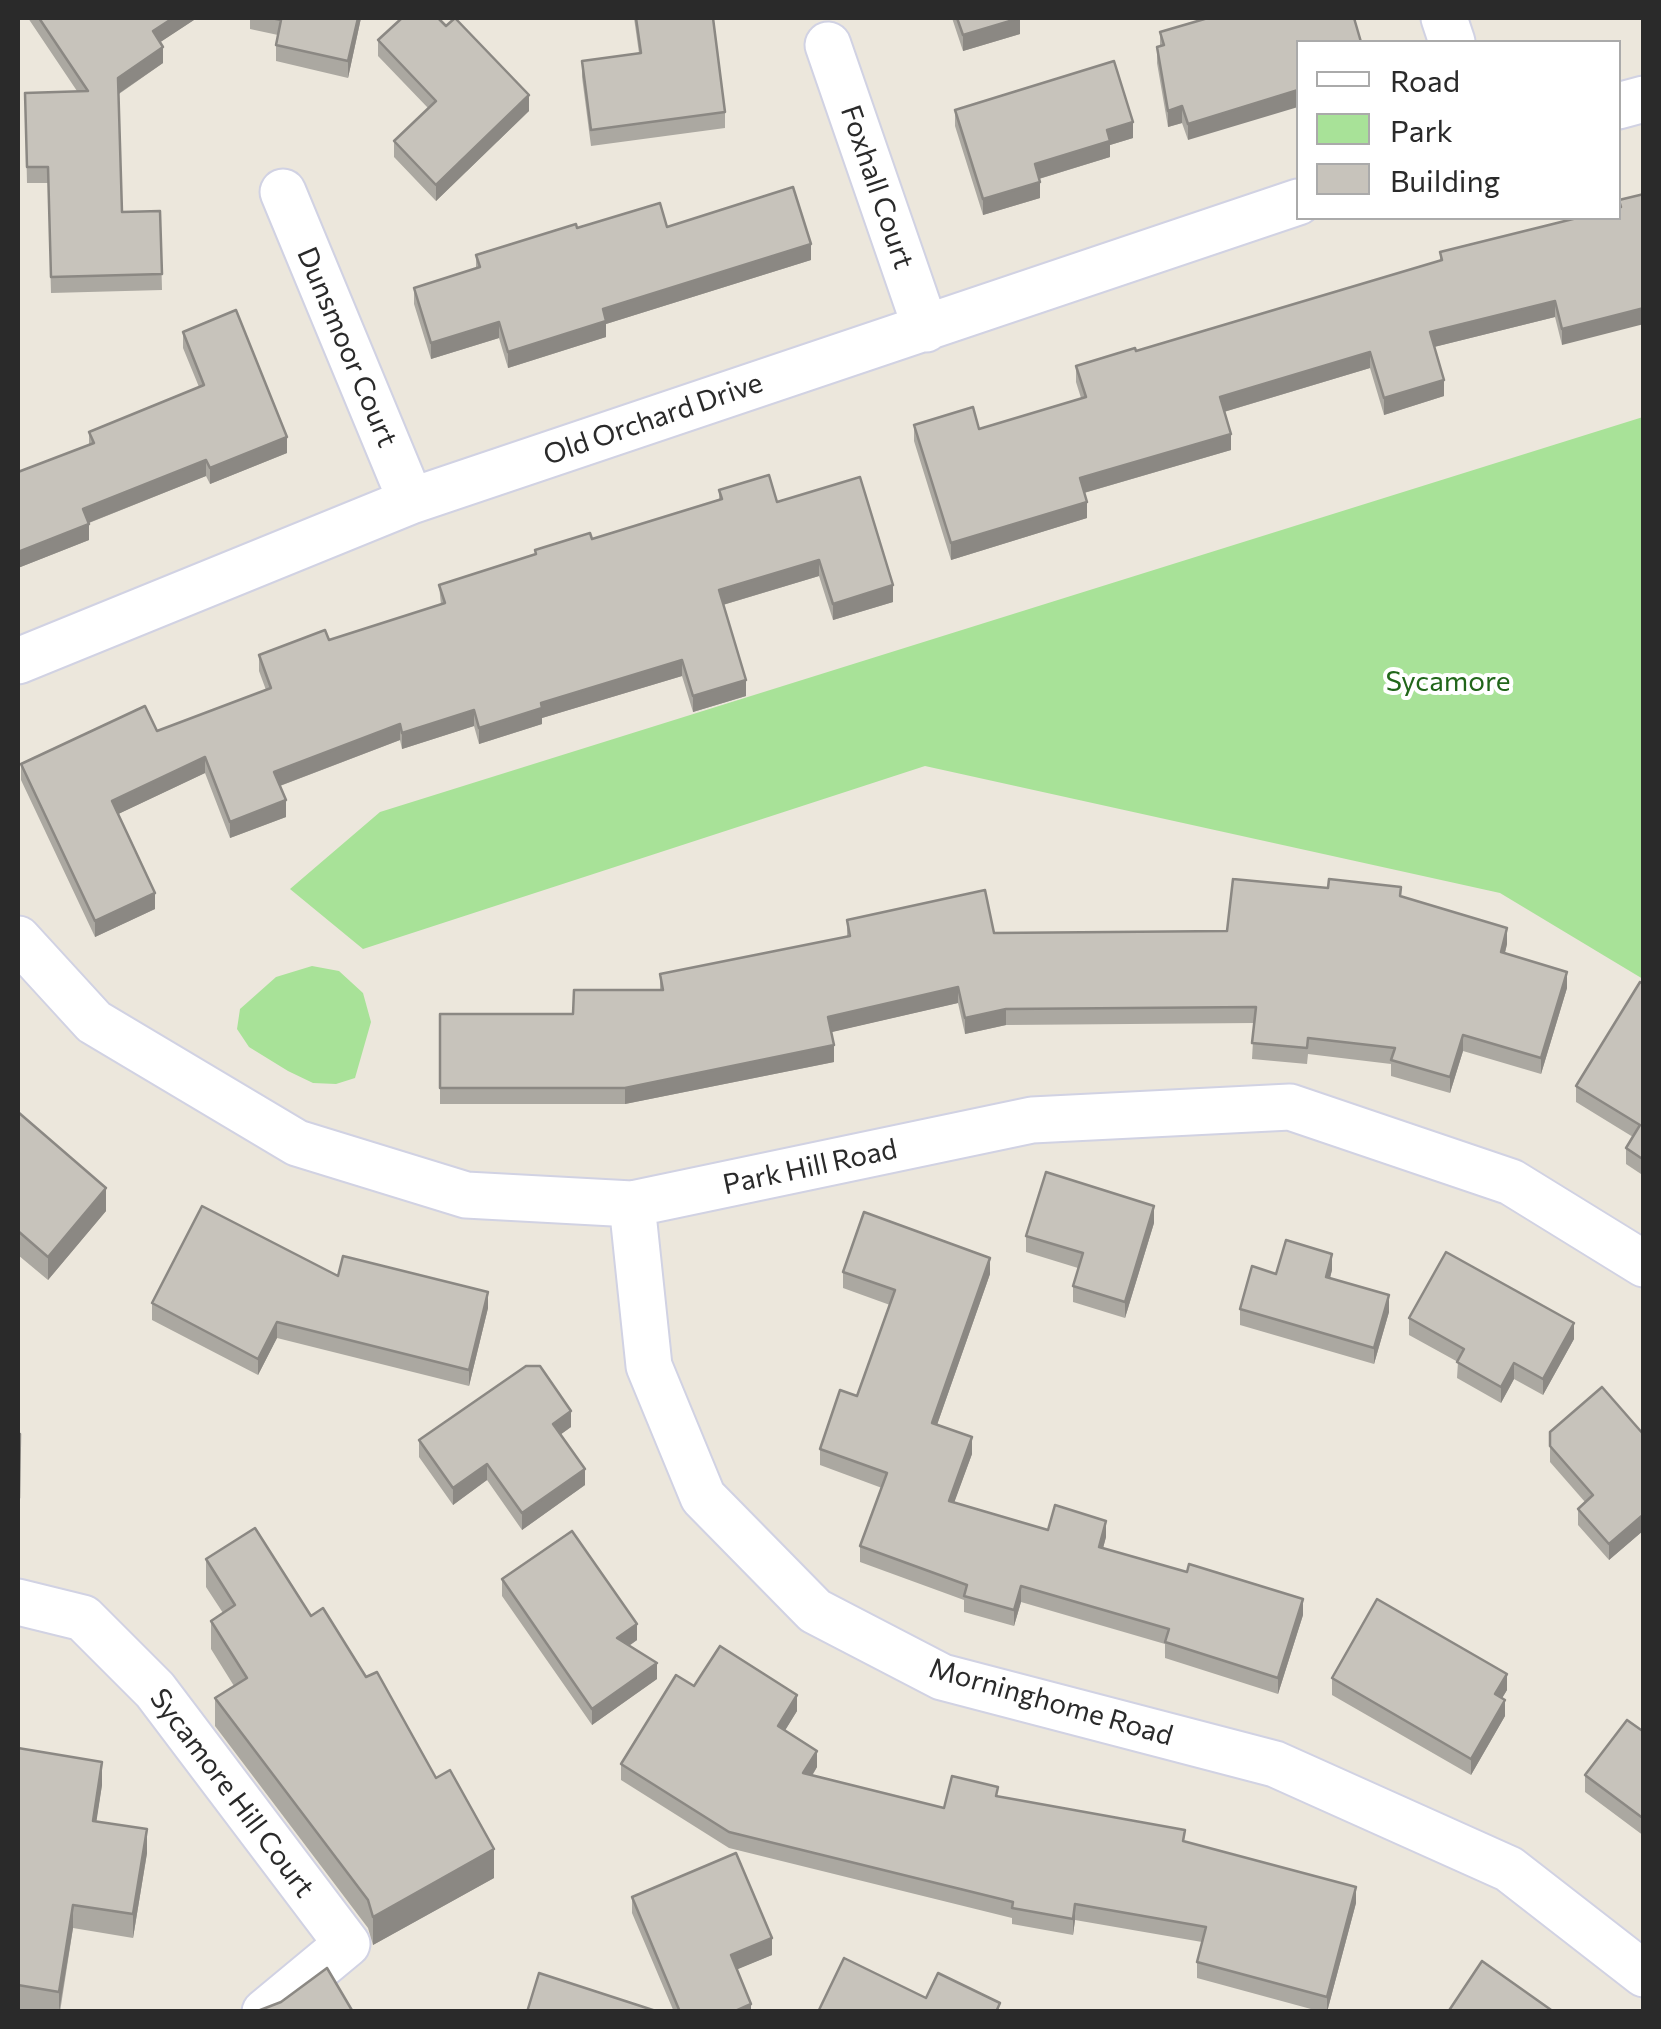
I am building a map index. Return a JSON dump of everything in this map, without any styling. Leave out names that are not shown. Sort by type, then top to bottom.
[{"type":"street","name":"Foxhall Court","points":[[828,45],[926,329]]},
{"type":"street","name":"Dunsmoor Court","points":[[283,192],[411,501]]},
{"type":"street","name":"Old Orchard Drive","points":[[18,662],[411,501],[1296,203]]},
{"type":"street","name":"Park Hill Road","points":[[18,939],[94,1022],[297,1143],[466,1195],[632,1204],[1032,1120],[1290,1107],[1511,1182],[1644,1264]]},
{"type":"street","name":"Morninghome Road","points":[[632,1204],[649,1366],[703,1497],[815,1611],[942,1677],[1275,1764],[1509,1869],[1644,1974]]},
{"type":"street","name":"Sycamore Hill Court","points":[[18,1602],[83,1618],[155,1690],[348,1944],[265,2012]]},
{"type":"green space","name":"Sycamore","points":[[1643,417],[1643,979],[1500,893],[925,766],[363,949],[290,889],[380,812]]},
{"type":"green space","points":[[312,966],[339,971],[363,993],[371,1022],[355,1078],[336,1084],[313,1083],[288,1071],[249,1047],[237,1029],[240,1009],[276,977]]},
{"type":"building","points":[[39,18],[173,18],[153,31],[163,47],[118,78],[122,212],[160,211],[162,274],[51,277],[48,167],[27,167],[25,93],[88,91]]},
{"type":"building","points":[[271,18],[358,18],[348,61],[276,45],[281,20]]},
{"type":"building","points":[[402,18],[438,18],[446,26],[455,18],[529,95],[436,185],[394,141],[436,101],[378,40]]},
{"type":"building","points":[[636,18],[713,18],[725,112],[591,130],[582,61],[641,53]]},
{"type":"building","points":[[957,18],[1020,18],[963,35]]},
{"type":"building","points":[[1208,18],[1354,18],[1360,40],[1296,40],[1296,91],[1188,124],[1182,106],[1168,111],[1157,47],[1164,45],[1160,32]]},
{"type":"building","points":[[1114,61],[1133,122],[1107,130],[1110,141],[1035,164],[1040,182],[983,199],[955,110]]},
{"type":"building","points":[[793,187],[811,244],[603,309],[606,321],[508,352],[499,322],[431,343],[414,288],[480,267],[476,255],[660,203],[667,227]]},
{"type":"building","points":[[1644,194],[1644,308],[1562,329],[1555,301],[1430,332],[1444,380],[1384,398],[1370,352],[1220,397],[1231,434],[1080,478],[1087,502],[951,543],[914,425],[973,407],[979,429],[1086,397],[1076,366],[1442,260],[1440,252],[1569,220],[1621,220],[1621,200]]},
{"type":"building","points":[[236,310],[287,437],[210,468],[206,460],[83,509],[89,524],[18,552],[18,472],[94,443],[89,432],[204,385],[183,332]]},
{"type":"building","points":[[769,475],[777,502],[860,477],[893,585],[833,604],[819,560],[719,590],[746,680],[693,696],[682,660],[541,703],[542,708],[479,728],[474,710],[402,733],[400,724],[274,772],[286,800],[230,822],[205,757],[112,801],[155,893],[95,921],[21,764],[145,706],[157,731],[271,688],[259,655],[325,630],[329,640],[445,603],[439,585],[590,533],[592,539],[722,499],[719,490]]},
{"type":"building","points":[[1233,879],[1328,888],[1329,879],[1401,887],[1400,896],[1507,928],[1501,952],[1567,972],[1541,1058],[1463,1035],[1450,1077],[1391,1060],[1395,1048],[1308,1038],[1307,1048],[1252,1043],[1256,1007],[1006,1009],[965,1018],[958,987],[828,1017],[834,1045],[625,1088],[440,1088],[440,1014],[573,1014],[574,990],[663,990],[660,974],[850,936],[847,920],[985,890],[994,933],[1227,931]]},
{"type":"building","points":[[1640,982],[1644,984],[1644,1160],[1626,1148],[1640,1125],[1576,1086]]},
{"type":"building","points":[[18,1112],[106,1188],[48,1257],[18,1231]]},
{"type":"building","points":[[1046,1172],[1154,1206],[1125,1302],[1073,1286],[1083,1253],[1026,1236]]},
{"type":"building","points":[[202,1206],[338,1276],[343,1256],[488,1292],[469,1370],[277,1322],[258,1359],[152,1303]]},
{"type":"building","points":[[864,1212],[990,1258],[932,1423],[972,1437],[949,1501],[1048,1530],[1055,1505],[1106,1521],[1099,1547],[1187,1572],[1189,1564],[1303,1599],[1278,1678],[1165,1642],[1169,1629],[1021,1586],[1014,1610],[964,1596],[967,1585],[860,1546],[887,1473],[820,1449],[840,1390],[857,1396],[895,1290],[843,1272]]},
{"type":"building","points":[[1286,1240],[1332,1254],[1326,1277],[1389,1295],[1374,1348],[1240,1309],[1252,1266],[1276,1274]]},
{"type":"building","points":[[1446,1252],[1574,1323],[1543,1379],[1514,1363],[1501,1387],[1457,1362],[1464,1349],[1409,1318]]},
{"type":"building","points":[[526,1366],[540,1366],[571,1411],[553,1424],[585,1469],[522,1513],[487,1464],[453,1488],[419,1440]]},
{"type":"building","points":[[1602,1387],[1644,1435],[1644,1514],[1609,1544],[1578,1509],[1593,1495],[1550,1446],[1550,1432]]},
{"type":"building","points":[[20,1434],[19,1498],[18,1498]]},
{"type":"building","points":[[255,1528],[311,1616],[323,1608],[366,1677],[377,1672],[436,1778],[450,1770],[494,1849],[373,1917],[368,1900],[215,1698],[247,1678],[211,1621],[235,1605],[206,1559]]},
{"type":"building","points":[[572,1531],[637,1624],[617,1638],[657,1663],[592,1709],[502,1579]]},
{"type":"building","points":[[1377,1599],[1507,1674],[1495,1694],[1505,1700],[1471,1759],[1332,1678]]},
{"type":"building","points":[[720,1646],[797,1695],[778,1726],[817,1751],[803,1773],[944,1808],[952,1776],[998,1787],[996,1796],[1185,1830],[1183,1841],[1356,1887],[1327,1997],[1197,1962],[1206,1927],[1075,1904],[1073,1919],[1012,1908],[1013,1902],[729,1832],[621,1764],[676,1675],[694,1686]]},
{"type":"building","points":[[1627,1720],[1644,1732],[1644,1819],[1585,1775]]},
{"type":"building","points":[[18,1748],[102,1762],[93,1821],[147,1829],[133,1914],[73,1905],[59,1992],[18,1985]]},
{"type":"building","points":[[736,1853],[772,1938],[731,1955],[751,2004],[733,2012],[680,2012],[632,1897]]},
{"type":"building","points":[[844,1958],[926,1998],[938,1973],[1000,2003],[996,2012],[818,2012]]},
{"type":"building","points":[[1482,1961],[1554,2012],[1448,2012]]},
{"type":"building","points":[[327,1968],[353,2012],[255,2012],[281,2002]]},
{"type":"building","points":[[539,1973],[659,2012],[527,2012]]}]
